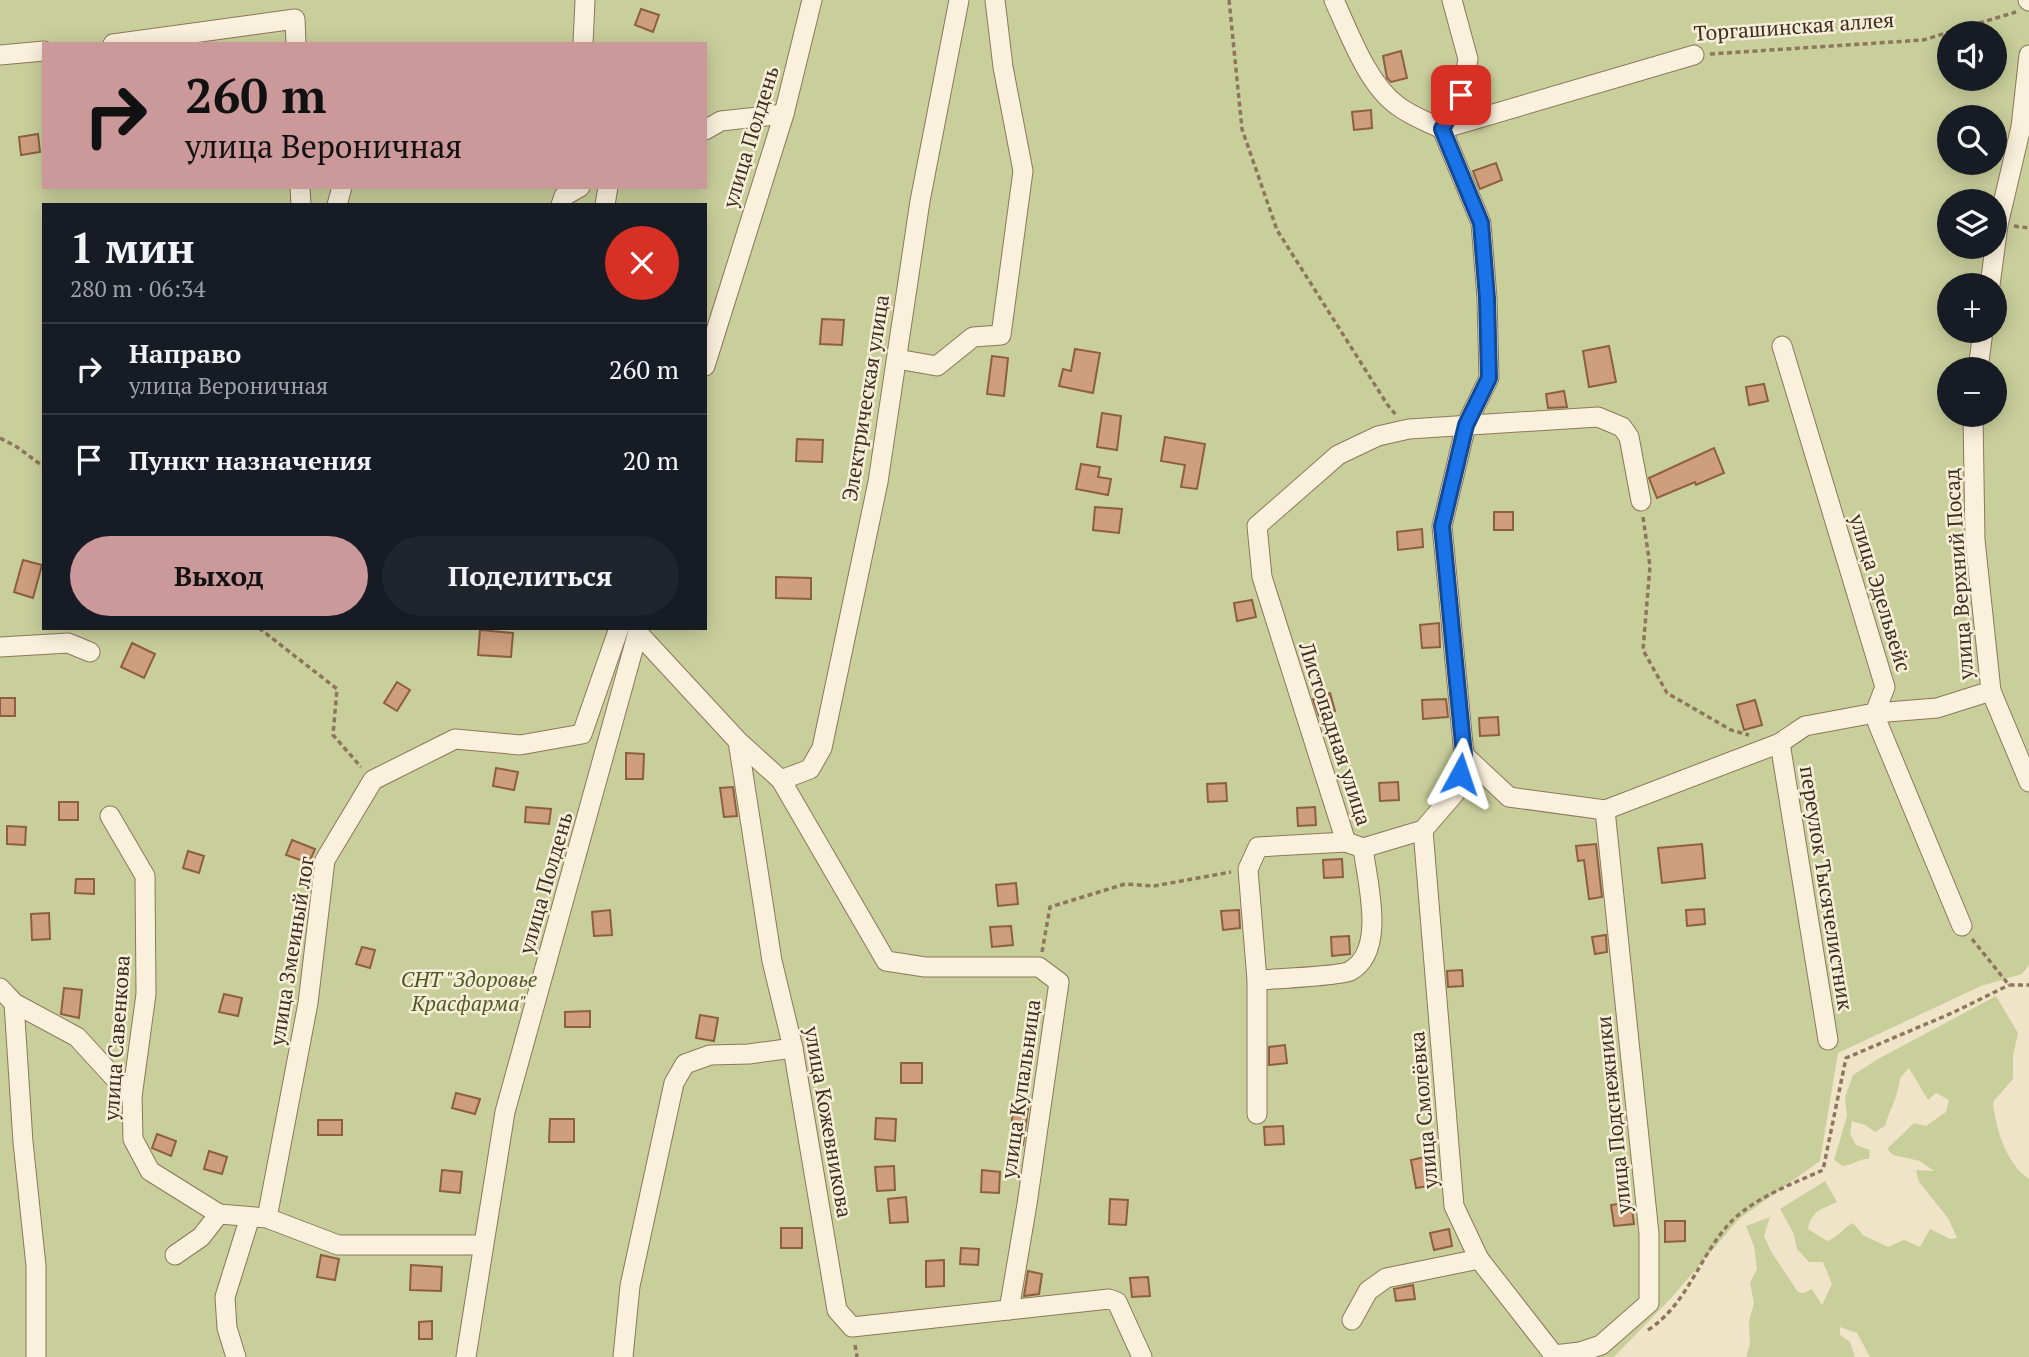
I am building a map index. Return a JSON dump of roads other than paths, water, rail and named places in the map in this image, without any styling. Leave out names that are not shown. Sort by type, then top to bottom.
[{"type":"street","points":[[583,42],[585,0]]},
{"type":"street","name":"улица Полдень","points":[[707,360],[784,114],[812,0]]},
{"type":"street","name":"Электрическая улица","points":[[781,780],[810,769],[822,748],[878,482],[920,201],[959,0]]},
{"type":"street","points":[[897,359],[937,366],[973,337],[1001,335],[1023,171],[1003,67],[995,0]]},
{"type":"street","points":[[1257,1114],[1257,980],[1349,972],[1368,954],[1373,920],[1354,845],[1423,830],[1455,793],[1464,755],[1442,526],[1466,425],[1489,378],[1481,223],[1442,129],[1399,107],[1380,89],[1334,0]]},
{"type":"street","points":[[1442,129],[1461,95],[1468,60],[1452,0]]},
{"type":"street","points":[[128,42],[295,19],[296,42]]},
{"type":"street","points":[[0,55],[42,51]]},
{"type":"street","name":"Торгашинская аллея","points":[[1442,129],[1694,55]]},
{"type":"street","points":[[1992,273],[1998,225],[2021,127],[2029,55]]},
{"type":"street","points":[[707,129],[721,121],[784,114]]},
{"type":"street","points":[[562,203],[564,196],[576,189]]},
{"type":"street","name":"улица Эдельвейс","points":[[1782,346],[1885,687],[1875,713]]},
{"type":"street","name":"Листопадная улица","points":[[1257,980],[1248,869],[1258,847],[1354,845],[1262,577],[1257,526],[1338,455],[1378,436],[1409,429],[1466,425],[1598,417],[1622,427],[1629,437],[1641,501]]},
{"type":"street","name":"улица Верхний Посад","points":[[1464,755],[1509,797],[1605,810],[1780,743],[1805,726],[1875,713],[1937,708],[1991,691],[1975,540],[1973,427]]},
{"type":"street","name":"улица Змеиный лог","points":[[236,1357],[227,1328],[225,1297],[259,1218],[308,1003],[325,860],[373,780],[455,739],[520,745],[582,734],[618,630]]},
{"type":"street","points":[[639,631],[738,741]]},
{"type":"street","name":"улица Полдень","points":[[466,1357],[505,1112],[639,631]]},
{"type":"street","points":[[0,648],[68,643],[90,652]]},
{"type":"street","points":[[1991,691],[2029,782]]},
{"type":"street","points":[[1875,713],[1962,926]]},
{"type":"street","name":"улица Купальница","points":[[738,741],[781,780],[886,961],[925,967],[1039,967],[1059,982],[1009,1310]]},
{"type":"street","name":"улица Кожевникова","points":[[738,741],[772,961],[793,1048],[837,1310],[852,1327],[1109,1299],[1117,1302],[1142,1357]]},
{"type":"street","name":"переулок Тысячелистник","points":[[1780,743],[1828,1040]]},
{"type":"street","name":"улица Подснежники","points":[[1554,1355],[1580,1352],[1601,1345],[1649,1303],[1649,1234],[1605,810]]},
{"type":"street","name":"улица Савенкова","points":[[110,816],[145,876],[146,994],[132,1097],[133,1139],[150,1171],[219,1214],[259,1218],[338,1245],[482,1245]]},
{"type":"street","name":"улица Смолёвка","points":[[1423,830],[1454,1206],[1479,1259],[1554,1355]]},
{"type":"street","points":[[0,988],[14,1003],[76,1037],[132,1097]]},
{"type":"street","points":[[14,1003],[23,1142],[36,1266],[36,1357]]},
{"type":"street","points":[[623,1357],[630,1286],[674,1083],[685,1064],[710,1055],[749,1054],[793,1048]]},
{"type":"street","points":[[176,1255],[201,1237],[219,1214]]},
{"type":"street","points":[[1352,1320],[1368,1291],[1386,1278],[1479,1259]]},
{"type":"park label","name":"СНТ \"Здоровье Красфарма\"","points":[[469,992]]}]
